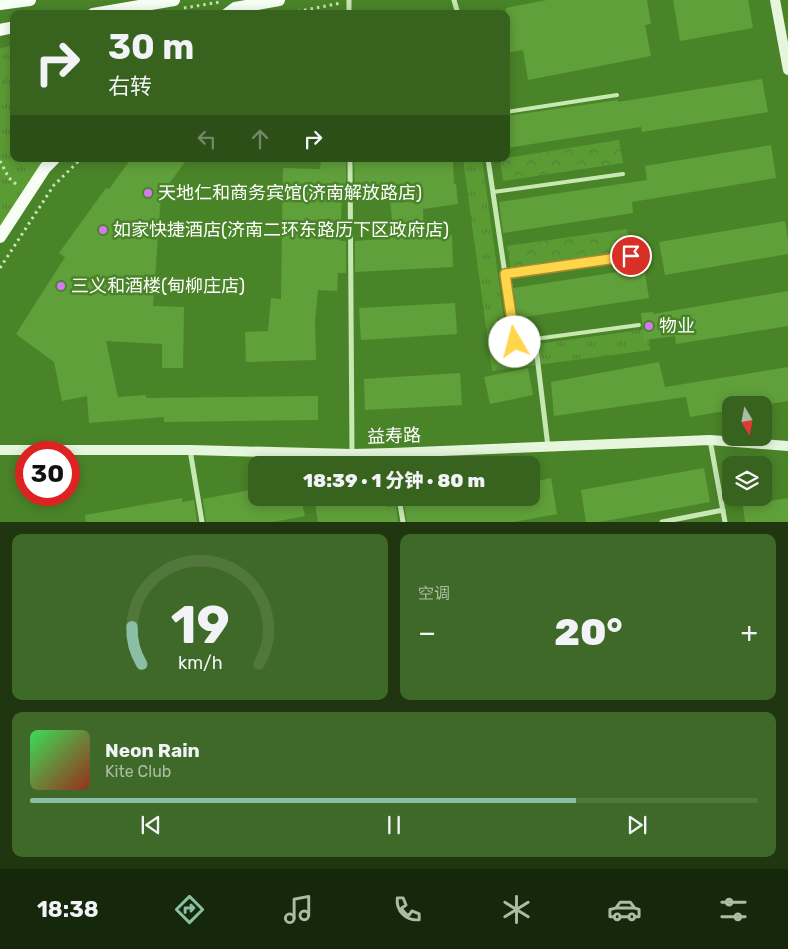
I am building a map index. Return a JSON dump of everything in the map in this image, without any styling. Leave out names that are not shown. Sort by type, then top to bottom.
[{"type":"main road","points":[[225,8],[235,8],[254,2],[278,0]]},
{"type":"main road","points":[[0,4],[25,5]]},
{"type":"main road","points":[[130,10],[176,5]]},
{"type":"main road","points":[[0,237],[45,168],[51,162]]},
{"type":"street","points":[[775,0],[788,70]]},
{"type":"street","points":[[350,162],[352,454]]},
{"type":"street","points":[[488,162],[515,342],[535,339],[548,447]]},
{"type":"street","points":[[710,440],[725,522]]},
{"type":"street","name":"益寿路","points":[[0,450],[190,450],[352,454],[710,440],[788,446]]},
{"type":"street","points":[[190,450],[202,522]]},
{"type":"street","points":[[400,506],[403,522]]},
{"type":"street","points":[[662,522],[723,510]]},
{"type":"lane","points":[[510,111],[617,96]]},
{"type":"lane","points":[[493,192],[623,174]]},
{"type":"lane","points":[[505,274],[631,256]]},
{"type":"lane","points":[[535,339],[639,324]]},
{"type":"path","points":[[303,10],[349,0]]},
{"type":"path","points":[[176,5],[225,8]]},
{"type":"path","points":[[0,161],[9,178],[28,194]]},
{"type":"path","points":[[0,268],[54,185],[78,162]]},
{"type":"green space","points":[[10,47],[10,162],[48,162],[0,230],[0,48]]},
{"type":"green space","points":[[619,140],[623,163],[503,181],[500,162],[510,162],[510,157]]},
{"type":"green space","points":[[463,162],[482,162],[508,348],[648,329],[650,350],[492,371]]},
{"type":"green space","points":[[627,229],[631,252],[511,269],[507,246]]},
{"type":"building","points":[[547,0],[647,0],[651,24],[645,25],[651,56],[528,80],[523,50],[510,52],[510,10],[506,10],[506,8]]},
{"type":"building","points":[[673,0],[748,0],[753,28],[680,41]]},
{"type":"building","points":[[762,79],[768,112],[642,132],[641,127],[510,147],[510,115],[618,100],[618,102]]},
{"type":"building","points":[[771,145],[776,178],[632,202],[633,213],[503,233],[499,202],[647,180],[645,166]]},
{"type":"building","points":[[129,162],[185,162],[161,195],[153,306],[184,307],[183,368],[162,368],[162,344],[106,341],[118,397],[146,395],[146,398],[318,396],[318,420],[164,422],[164,417],[89,423],[87,396],[62,401],[54,362],[16,334],[65,257],[59,253],[106,188],[109,189]]},
{"type":"building","points":[[321,162],[346,162],[346,195],[342,195],[340,241],[346,241],[346,273],[338,273],[337,291],[318,290],[315,320],[316,360],[246,362],[245,332],[268,331],[271,298],[281,299],[283,168],[320,169]]},
{"type":"building","points":[[354,162],[453,162],[454,184],[456,184],[458,204],[423,209],[424,237],[452,235],[453,267],[355,272],[355,241],[394,238],[389,192],[355,194]]},
{"type":"building","points":[[785,221],[788,254],[665,275],[659,242]]},
{"type":"building","points":[[644,268],[649,298],[518,318],[513,288]]},
{"type":"building","points":[[788,291],[788,326],[676,344],[675,336],[644,340],[641,313],[653,312],[653,314]]},
{"type":"building","points":[[455,303],[457,334],[361,340],[359,308]]},
{"type":"building","points":[[659,362],[665,387],[788,367],[788,401],[772,404],[772,396],[722,396],[722,412],[690,417],[686,397],[554,416],[551,382]]},
{"type":"building","points":[[528,368],[533,395],[490,404],[484,377]]},
{"type":"building","points":[[460,373],[462,405],[365,410],[364,379]]},
{"type":"building","points":[[704,468],[710,502],[600,522],[586,522],[581,490]]},
{"type":"building","points":[[551,478],[557,514],[514,522],[407,522],[404,506],[540,506],[540,480]]},
{"type":"building","points":[[248,491],[248,506],[303,506],[305,516],[273,522],[206,522],[203,499]]},
{"type":"building","points":[[182,498],[182,502],[194,500],[197,522],[86,522],[85,515]]},
{"type":"building","points":[[788,498],[788,522],[745,522],[743,506],[772,506],[772,501]]},
{"type":"building","points":[[315,506],[396,506],[398,522],[318,522]]},
{"type":"place","name":"天地仁和商务宾馆(济南解放路店)","points":[[148,193]]},
{"type":"place","name":"如家快捷酒店(济南二环东路历下区政府店)","points":[[103,230]]},
{"type":"place","name":"三义和酒楼(甸柳庄店)","points":[[61,286]]},
{"type":"place","name":"物业","points":[[649,326]]},
{"type":"route","points":[[515,342],[505,274],[631,256]]}]
